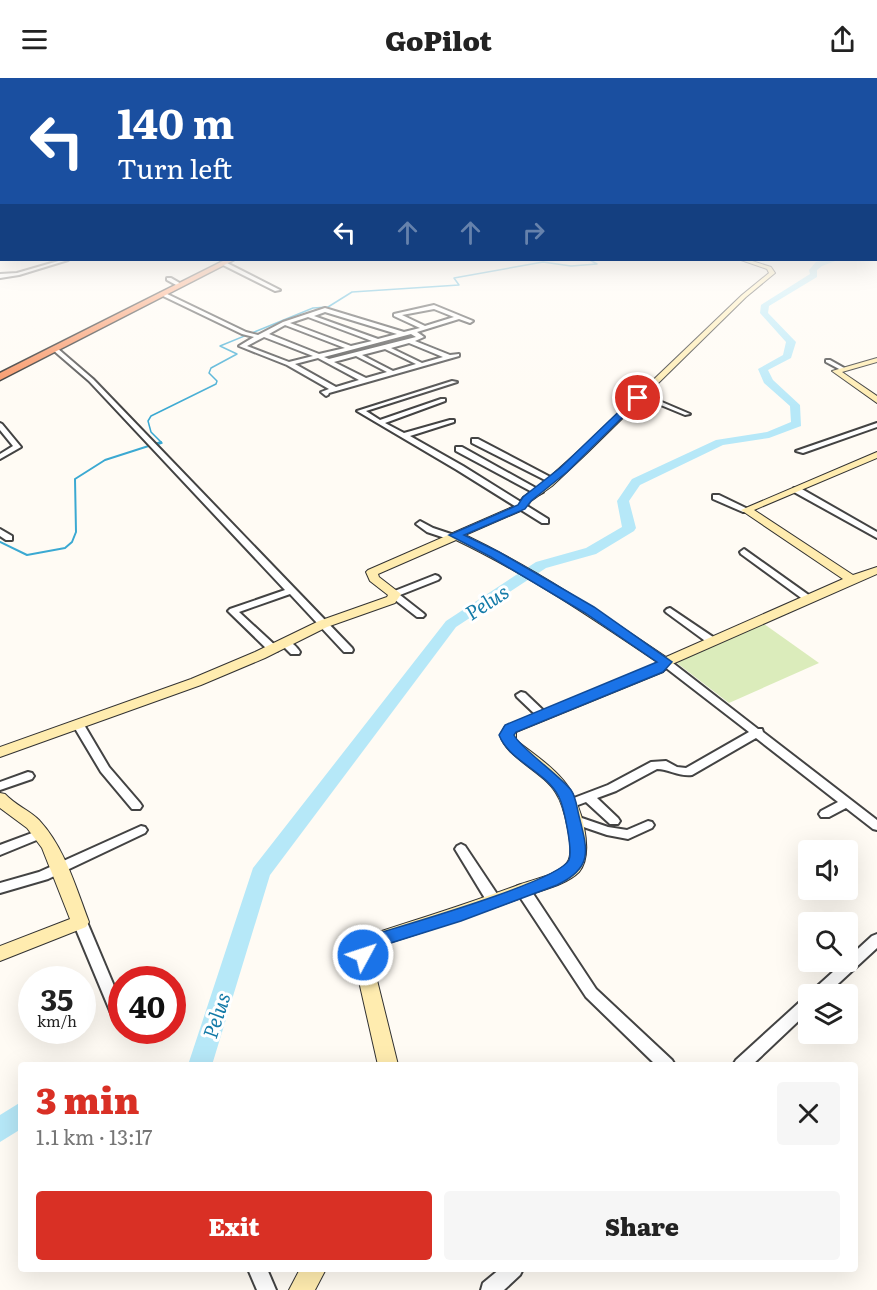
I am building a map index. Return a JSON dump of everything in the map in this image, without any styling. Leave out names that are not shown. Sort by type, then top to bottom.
[{"type":"highway","points":[[0,376],[161,295]]},
{"type":"street","points":[[167,295],[248,333],[318,356],[366,381]]},
{"type":"street","points":[[420,615],[374,579],[372,572],[521,507],[746,295]]},
{"type":"street","points":[[417,302],[428,307]]},
{"type":"street","points":[[434,332],[396,315],[436,307],[470,321]]},
{"type":"street","points":[[335,389],[289,364],[242,345],[285,323],[320,310],[333,310],[403,334]]},
{"type":"street","points":[[415,310],[424,314]]},
{"type":"street","points":[[307,315],[358,334],[422,365]]},
{"type":"street","points":[[289,364],[412,332],[459,317]]},
{"type":"street","points":[[433,318],[451,325]]},
{"type":"street","points":[[285,323],[349,347]]},
{"type":"street","points":[[329,361],[422,337],[412,332]]},
{"type":"street","points":[[333,341],[358,334]]},
{"type":"street","points":[[410,341],[449,357]]},
{"type":"street","points":[[55,349],[91,380],[348,650]]},
{"type":"street","points":[[356,354],[393,373]]},
{"type":"street","points":[[326,394],[325,391],[457,355]]},
{"type":"street","points":[[876,400],[837,374],[836,370],[877,360]]},
{"type":"street","points":[[828,361],[843,369]]},
{"type":"street","points":[[454,382],[360,411],[460,468],[545,521]]},
{"type":"street","points":[[641,395],[687,414]]},
{"type":"street","points":[[380,422],[442,400]]},
{"type":"street","points":[[403,436],[452,421]]},
{"type":"street","points":[[0,425],[17,447],[0,458]]},
{"type":"street","points":[[800,451],[877,425]]},
{"type":"street","points":[[475,441],[552,480]]},
{"type":"street","points":[[459,449],[538,492]]},
{"type":"street","points":[[746,510],[877,455]]},
{"type":"street","points":[[797,490],[877,535]]},
{"type":"street","points":[[716,497],[746,510],[852,580]]},
{"type":"street","points":[[420,524],[430,530],[453,536],[512,565],[589,610],[665,662],[877,826]]},
{"type":"street","points":[[0,532],[9,538]]},
{"type":"street","points":[[744,552],[807,598]]},
{"type":"street","points":[[387,1062],[365,968],[363,951],[366,947],[376,940],[494,901],[566,874],[577,861],[578,844],[571,812],[561,787],[509,742],[507,735],[510,729],[658,669],[665,662],[807,598],[875,573]]},
{"type":"street","points":[[0,752],[196,682],[273,649],[323,624],[391,600],[395,595],[435,578]]},
{"type":"street","points":[[273,649],[233,611],[290,591]]},
{"type":"street","points":[[670,611],[712,641]]},
{"type":"street","points":[[285,643],[295,652]]},
{"type":"street","points":[[521,694],[542,715]]},
{"type":"street","points":[[79,725],[105,769],[136,806]]},
{"type":"street","points":[[571,812],[588,797],[612,788],[655,765],[666,765],[674,770],[688,772],[758,732]]},
{"type":"street","points":[[0,786],[28,776]]},
{"type":"street","points":[[588,797],[614,821]]},
{"type":"street","points":[[0,798],[32,823],[40,834],[59,868],[80,922],[108,978]]},
{"type":"street","points":[[825,814],[848,802]]},
{"type":"street","points":[[571,812],[607,831],[628,835],[648,825]]},
{"type":"street","points":[[0,888],[43,876],[141,830]]},
{"type":"street","points":[[0,850],[40,834]]},
{"type":"street","points":[[461,849],[494,901]]},
{"type":"street","points":[[523,890],[591,993],[664,1062]]},
{"type":"street","points":[[0,954],[80,922]]},
{"type":"street","points":[[829,984],[877,940]]},
{"type":"street","points":[[744,1062],[798,1012]]},
{"type":"street","points":[[258,1272],[267,1290]]},
{"type":"street","points":[[302,1290],[312,1272]]},
{"type":"street","points":[[490,1290],[511,1272]]},
{"type":"green space","points":[[760,621],[819,663],[729,703],[673,660]]},
{"type":"waterway","points":[[161,442],[151,432],[148,421],[151,416],[216,384],[217,381],[209,373],[211,368],[237,354],[220,346],[313,308],[328,307],[348,295]]},
{"type":"waterway","name":"Pelus","points":[[201,1062],[260,873],[451,624],[541,565],[591,551],[629,528],[623,501],[636,482],[720,442],[769,435],[797,424],[795,405],[768,381],[763,369],[788,356],[791,342],[764,313],[765,305],[782,295]]},
{"type":"waterway","points":[[0,542],[27,555],[65,548],[72,542],[76,532],[75,479],[105,460],[161,442]]},
{"type":"waterway","points":[[159,444],[161,442]]},
{"type":"waterway","name":"Pelus","points":[[0,1130],[18,1116]]},
{"type":"route","points":[[363,955],[367,945],[372,942],[455,916],[551,880],[566,874],[577,861],[578,844],[566,795],[545,772],[509,742],[507,735],[510,729],[586,696],[658,669],[665,662],[589,610],[495,554],[455,535],[521,507],[527,499],[564,470],[638,398]]}]
